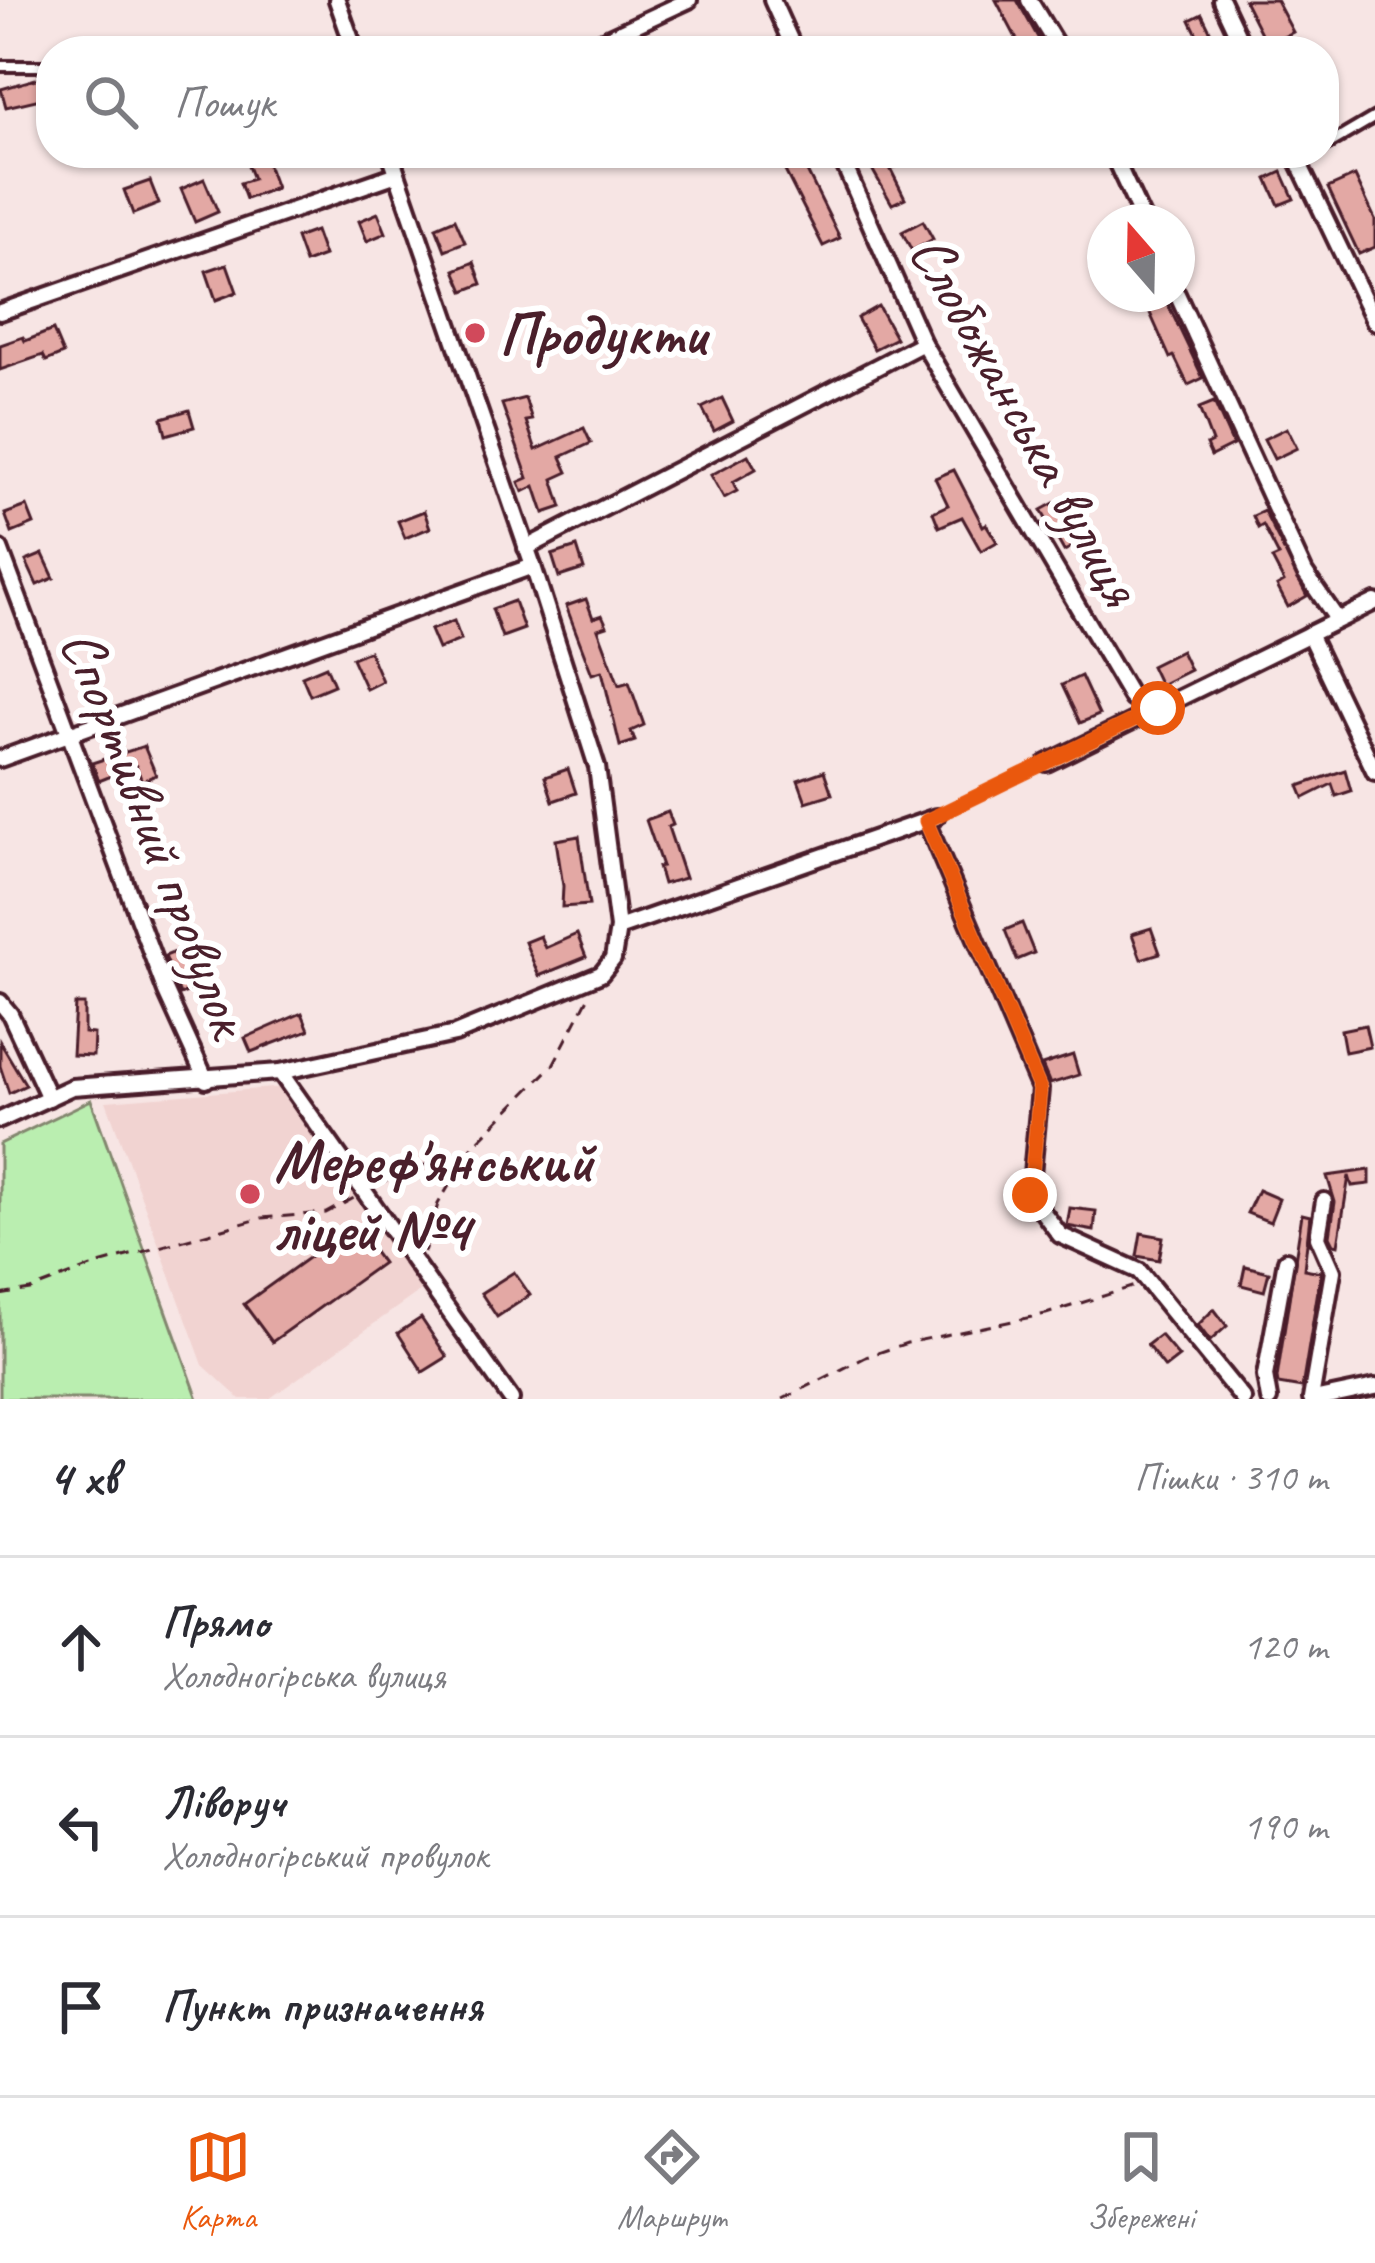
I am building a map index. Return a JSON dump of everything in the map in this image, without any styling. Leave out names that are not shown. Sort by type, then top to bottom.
[{"type":"street","points":[[337,0],[350,36]]},
{"type":"street","points":[[612,36],[689,0]]},
{"type":"street","points":[[772,0],[788,36]]},
{"type":"street","points":[[1030,0],[1051,36]]},
{"type":"street","points":[[1221,0],[1238,36]]},
{"type":"street","points":[[0,1120],[72,1087],[280,1072],[455,1034],[601,974],[614,958],[617,928],[597,767],[395,168]]},
{"type":"street","name":"Слобожанська вулиця","points":[[846,168],[922,343],[1132,699],[1158,708]]},
{"type":"street","points":[[1119,168],[1136,204]]},
{"type":"street","points":[[1305,168],[1375,322]]},
{"type":"street","points":[[0,312],[397,174]]},
{"type":"street","points":[[1185,312],[1305,573],[1337,619]]},
{"type":"street","points":[[526,548],[922,343]]},
{"type":"street","name":"Спортивний провулок","points":[[0,549],[166,992],[206,1080]]},
{"type":"street","points":[[0,759],[532,566]]},
{"type":"street","points":[[1047,763],[1375,602]]},
{"type":"street","points":[[1310,634],[1375,772]]},
{"type":"street","points":[[617,928],[931,819],[1040,1089],[1030,1195],[1060,1234],[1139,1271],[1243,1399]]},
{"type":"street","points":[[0,1002],[49,1097]]},
{"type":"street","points":[[280,1072],[512,1399]]},
{"type":"street","points":[[1324,1201],[1318,1237],[1333,1271],[1315,1399],[1375,1387]]},
{"type":"street","points":[[1269,1399],[1265,1376],[1286,1260]]},
{"type":"lane","points":[[0,66],[36,66]]},
{"type":"lane","points":[[1339,138],[1375,118]]},
{"type":"path","points":[[931,819],[1047,763]]},
{"type":"path","points":[[419,1268],[438,1204],[473,1146],[553,1065],[601,974]]},
{"type":"path","points":[[0,1295],[30,1290],[99,1264],[262,1218],[326,1213],[343,1207],[364,1190],[473,1146]]},
{"type":"path","points":[[783,1399],[907,1343],[1046,1314],[1148,1282]]},
{"type":"shaded area","name":"Мереф'янський ліцей №4","points":[[285,1087],[424,1288],[269,1399],[240,1399],[203,1365],[106,1101]]},
{"type":"green space","points":[[91,1100],[198,1399],[0,1399],[0,1144]]},
{"type":"building","points":[[996,0],[1017,0],[1037,36],[1015,36]]},
{"type":"building","points":[[1244,0],[1276,0],[1293,32],[1262,36]]},
{"type":"building","points":[[1202,14],[1213,36],[1198,36],[1190,20]]},
{"type":"building","points":[[36,79],[36,100],[6,107],[1,89]]},
{"type":"building","points":[[249,168],[269,168],[276,188],[246,199],[240,183],[253,179]]},
{"type":"building","points":[[784,168],[805,168],[840,238],[823,246]]},
{"type":"building","points":[[871,168],[894,168],[891,170],[905,198],[892,204]]},
{"type":"building","points":[[1282,172],[1294,199],[1279,205],[1267,179]]},
{"type":"building","points":[[1355,176],[1375,219],[1375,247],[1359,254],[1328,188]]},
{"type":"building","points":[[204,179],[218,212],[195,222],[181,189]]},
{"type":"building","points":[[150,181],[159,204],[133,214],[124,190]]},
{"type":"building","points":[[378,213],[386,233],[367,241],[359,221]]},
{"type":"building","points":[[455,219],[465,242],[445,250],[436,227]]},
{"type":"building","points":[[923,221],[933,239],[912,251],[902,232]]},
{"type":"building","points":[[315,231],[324,256],[305,263],[296,238]]},
{"type":"building","points":[[474,262],[482,284],[464,291],[455,270]]},
{"type":"building","points":[[227,264],[237,292],[216,300],[206,271]]},
{"type":"building","points":[[878,306],[896,338],[874,349],[857,318]]},
{"type":"building","points":[[1150,312],[1172,312],[1203,378],[1188,385],[1174,356],[1170,358]]},
{"type":"building","points":[[53,330],[63,354],[46,361],[43,355],[0,370],[0,345]]},
{"type":"building","points":[[525,398],[532,420],[526,421],[536,450],[584,428],[591,443],[561,457],[568,472],[553,479],[562,507],[544,513],[535,486],[523,492],[519,482],[528,478],[502,404]]},
{"type":"building","points":[[722,398],[733,421],[714,431],[702,408]]},
{"type":"building","points":[[1214,402],[1233,445],[1211,456],[1206,445],[1212,442],[1199,408]]},
{"type":"building","points":[[189,410],[194,427],[166,435],[162,418]]},
{"type":"building","points":[[1287,428],[1297,448],[1274,459],[1264,439]]},
{"type":"building","points":[[748,455],[756,469],[733,482],[737,491],[724,498],[711,475]]},
{"type":"building","points":[[954,470],[983,526],[997,542],[981,551],[962,517],[939,527],[933,512],[948,505],[935,478]]},
{"type":"building","points":[[1054,503],[1069,534],[1074,532],[1080,543],[1064,551],[1041,510]]},
{"type":"building","points":[[27,506],[34,524],[12,533],[5,514]]},
{"type":"building","points":[[424,511],[430,528],[405,538],[398,521]]},
{"type":"building","points":[[1264,511],[1307,596],[1288,607],[1277,586],[1284,582],[1272,559],[1279,556],[1253,516]]},
{"type":"building","points":[[577,547],[584,569],[559,577],[552,555]]},
{"type":"building","points":[[43,554],[54,578],[37,585],[26,561]]},
{"type":"building","points":[[586,599],[593,618],[602,615],[607,626],[598,629],[619,685],[629,682],[644,725],[631,731],[635,741],[620,746],[602,671],[592,674],[566,606]]},
{"type":"building","points":[[514,601],[524,629],[502,637],[492,609]]},
{"type":"building","points":[[454,621],[461,640],[438,649],[430,630]]},
{"type":"building","points":[[369,651],[382,681],[366,689],[352,658]]},
{"type":"building","points":[[1181,651],[1190,670],[1160,685],[1151,666]]},
{"type":"building","points":[[326,666],[334,685],[310,695],[302,676]]},
{"type":"building","points":[[1081,676],[1099,715],[1080,723],[1062,685]]},
{"type":"building","points":[[144,746],[156,775],[142,781],[136,766],[99,781],[92,763]]},
{"type":"building","points":[[568,769],[576,793],[553,801],[545,777]]},
{"type":"building","points":[[1345,770],[1351,791],[1336,796],[1332,784],[1304,798],[1299,786]]},
{"type":"building","points":[[824,771],[832,794],[806,802],[798,780]]},
{"type":"building","points":[[668,812],[673,825],[668,827],[685,878],[663,884],[658,867],[662,866],[646,820]]},
{"type":"building","points":[[579,836],[589,905],[562,907],[556,840]]},
{"type":"building","points":[[1022,923],[1034,953],[1017,960],[1005,930]]},
{"type":"building","points":[[1151,928],[1160,953],[1141,959],[1132,934]]},
{"type":"building","points":[[577,934],[586,957],[539,976],[525,942],[540,936],[545,948]]},
{"type":"building","points":[[185,948],[201,986],[180,995],[165,956]]},
{"type":"building","points":[[75,1004],[84,1004],[84,1033],[94,1034],[93,1056],[72,1055]]},
{"type":"building","points":[[302,1013],[309,1030],[251,1052],[245,1038]]},
{"type":"building","points":[[1365,1025],[1370,1047],[1345,1052],[1341,1030]]},
{"type":"building","points":[[0,1042],[26,1085],[9,1093],[0,1066]]},
{"type":"building","points":[[1073,1055],[1079,1075],[1050,1084],[1042,1065]]},
{"type":"building","points":[[1370,1170],[1370,1184],[1352,1186],[1349,1176],[1338,1245],[1334,1244],[1330,1236],[1335,1202],[1327,1176]]},
{"type":"building","points":[[1258,1190],[1279,1199],[1270,1222],[1247,1213]]},
{"type":"building","points":[[1070,1208],[1096,1211],[1094,1231],[1067,1226]]},
{"type":"building","points":[[1302,1214],[1310,1216],[1304,1269],[1321,1272],[1302,1388],[1278,1384],[1277,1378]]},
{"type":"building","points":[[354,1225],[382,1263],[272,1342],[244,1304]]},
{"type":"building","points":[[1141,1233],[1163,1237],[1159,1260],[1137,1256]]},
{"type":"building","points":[[1245,1266],[1269,1272],[1264,1291],[1241,1285]]},
{"type":"building","points":[[514,1272],[530,1295],[497,1317],[481,1293]]},
{"type":"building","points":[[1214,1309],[1227,1326],[1210,1341],[1198,1325]]},
{"type":"building","points":[[421,1318],[447,1357],[423,1372],[398,1333]]},
{"type":"building","points":[[1160,1335],[1179,1357],[1165,1368],[1147,1345]]},
{"type":"place","name":"Продукти","points":[[475,333]]},
{"type":"place","name":"Мереф'янський ліцей №4","points":[[250,1194]]},
{"type":"route","points":[[1030,1195],[1040,1089],[926,821],[1158,708]]}]
